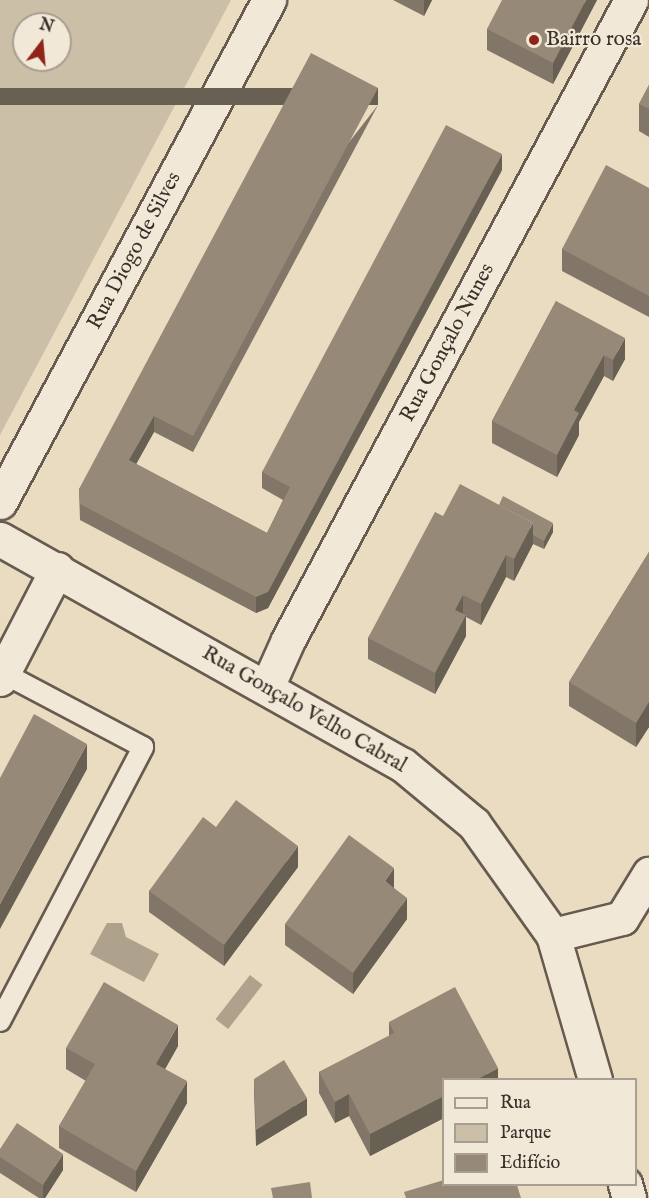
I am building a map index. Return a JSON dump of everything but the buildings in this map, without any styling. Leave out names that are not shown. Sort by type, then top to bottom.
[{"type":"street","name":"Rua Diogo de Silves","points":[[0,502],[269,0]]},
{"type":"street","name":"Rua Gonçalo Nunes","points":[[267,687],[294,629],[631,0]]},
{"type":"street","name":"Rua Gonçalo Velho Cabral","points":[[0,539],[403,765],[474,824],[553,935],[594,1078]]},
{"type":"street","points":[[2,676],[57,569]]},
{"type":"street","points":[[553,935],[622,918],[649,874]]},
{"type":"lane","points":[[0,1021],[143,747],[2,676]]},
{"type":"green space","points":[[0,0],[231,0],[0,435]]},
{"type":"shaded area","points":[[107,923],[122,923],[126,937],[159,954],[144,982],[90,954]]},
{"type":"shaded area","points":[[250,975],[263,985],[228,1029],[216,1019]]},
{"type":"place","name":"Bairro rosa","points":[[534,40]]}]
